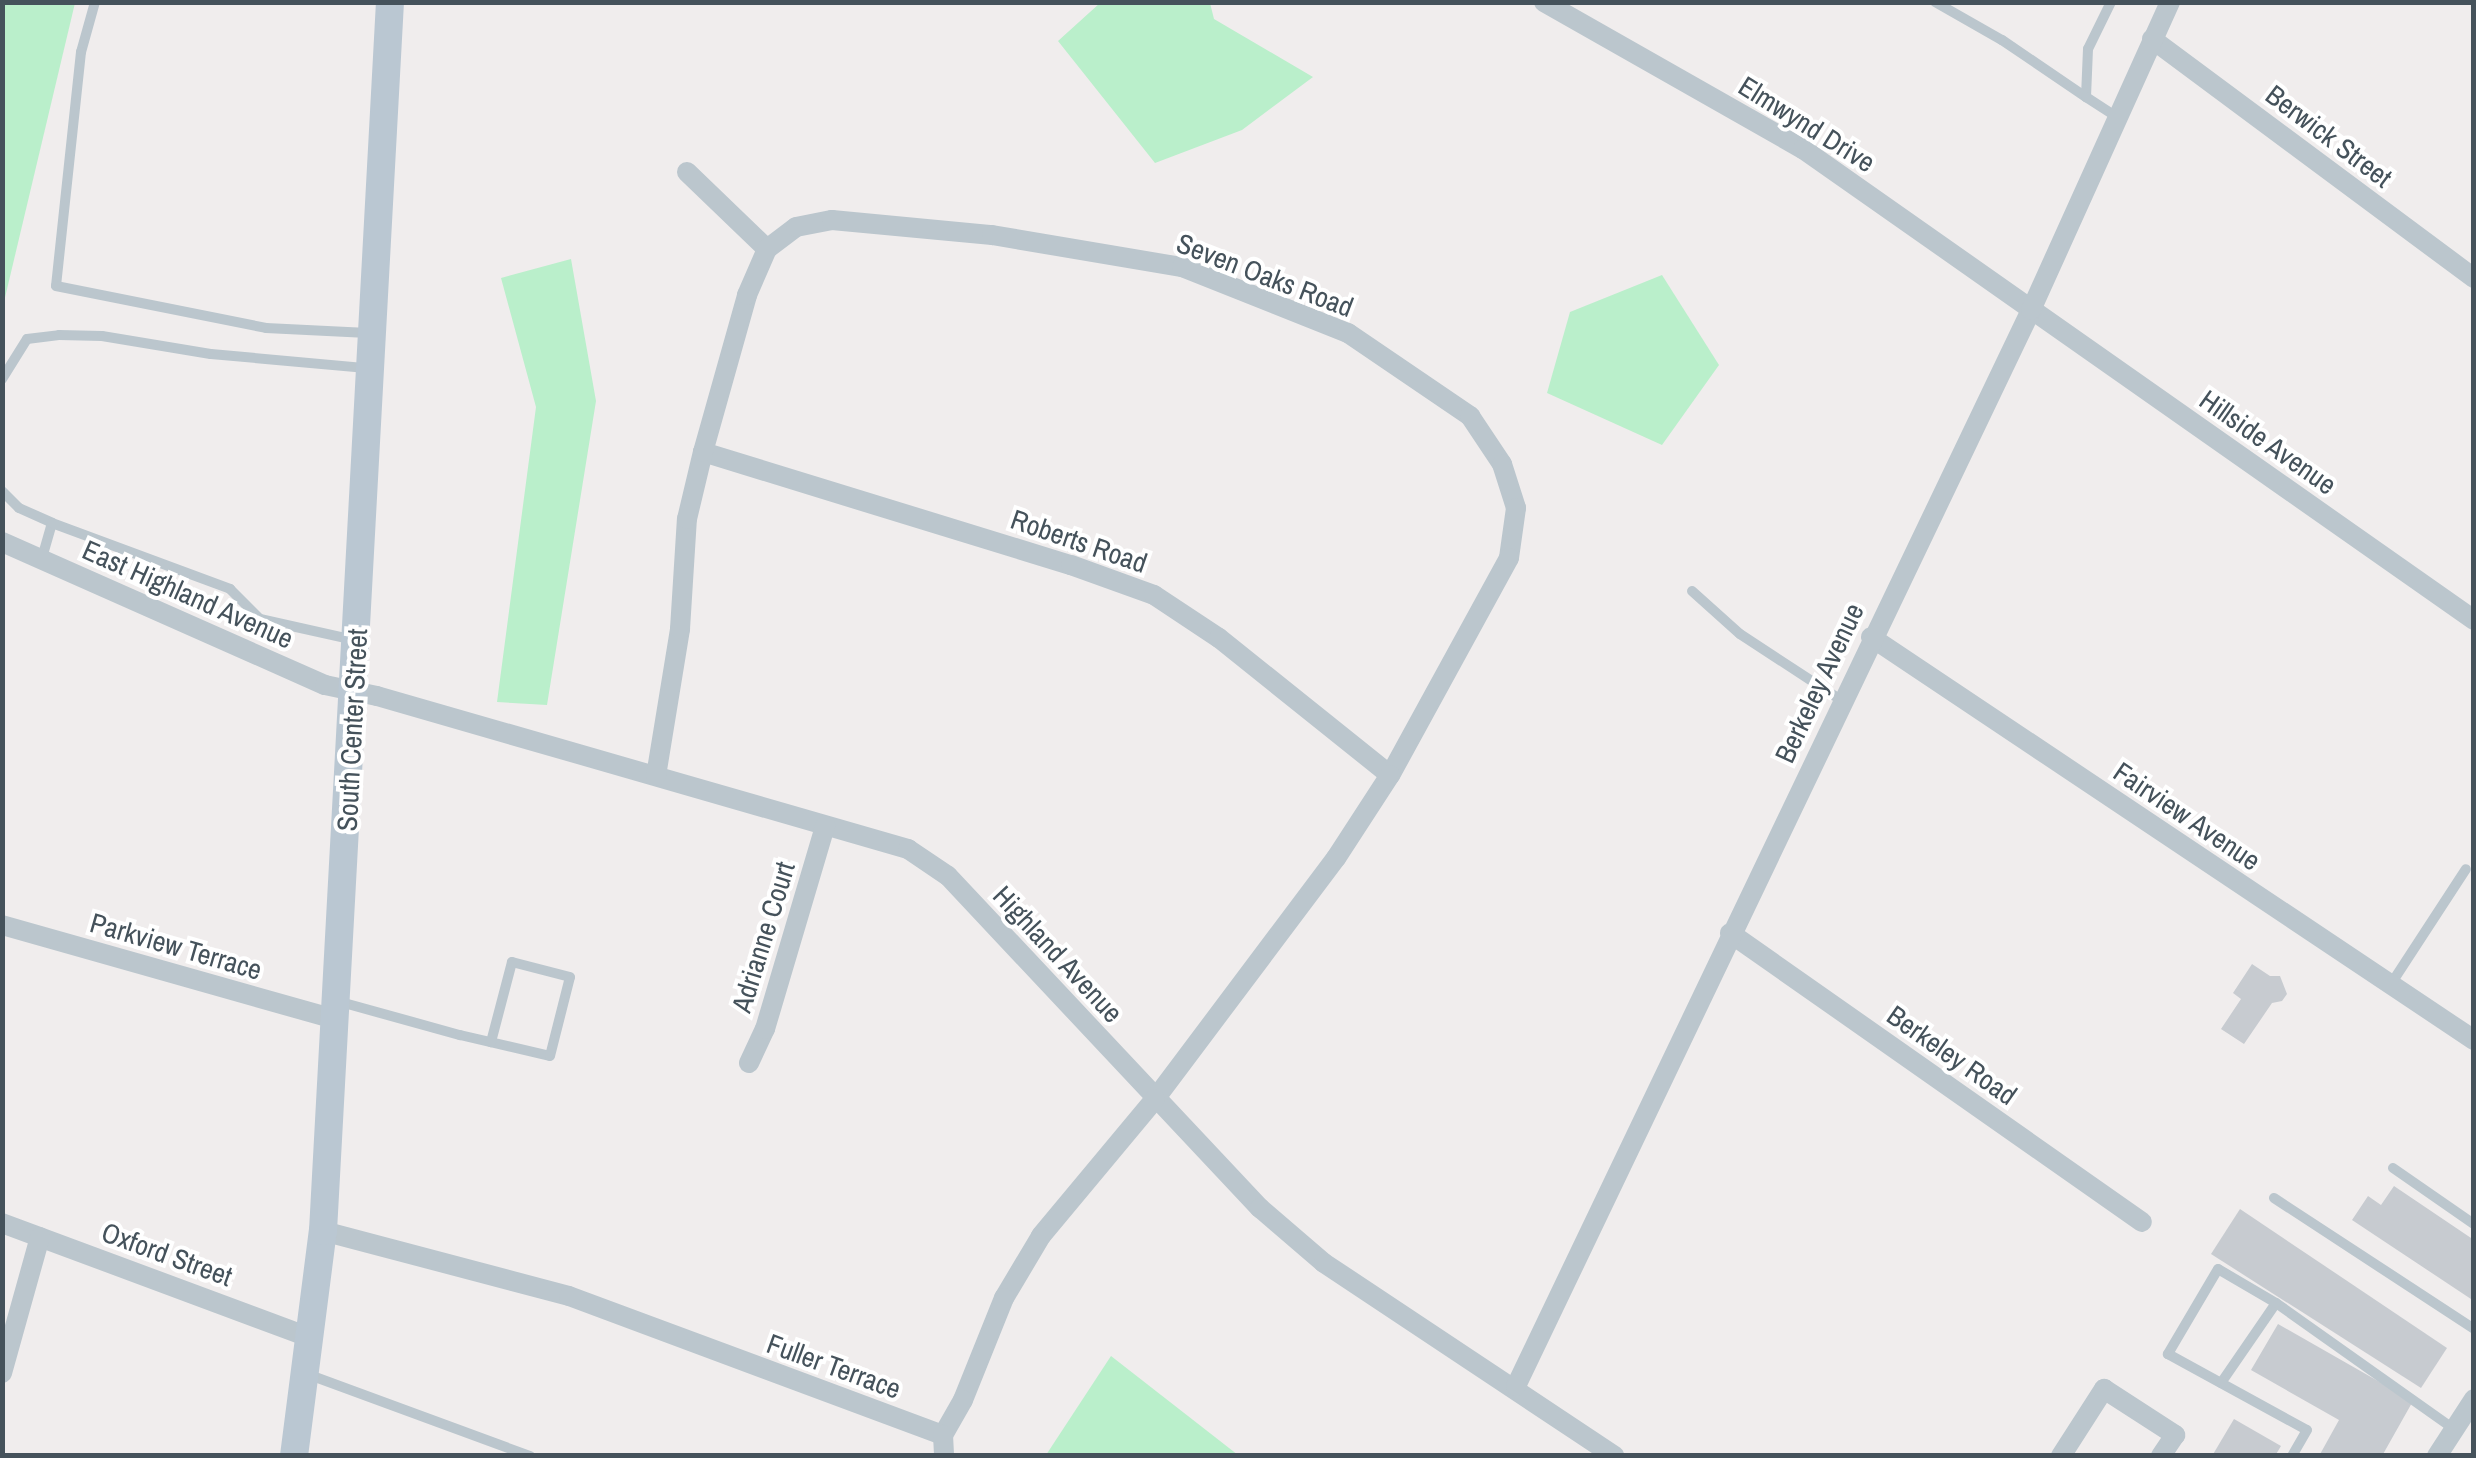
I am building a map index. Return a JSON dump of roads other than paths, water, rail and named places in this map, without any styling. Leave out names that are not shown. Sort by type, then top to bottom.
[{"type":"main road","name":"South Center Street","points":[[294,1456],[323,1230],[390,2]]},
{"type":"street","name":"Elmwynd Drive","points":[[1544,2],[1803,148],[2030,310]]},
{"type":"street","name":"Berkeley Avenue","points":[[1516,1386],[1870,637],[2030,310],[2170,2]]},
{"type":"street","name":"Berwick Street","points":[[2152,39],[2474,278]]},
{"type":"street","points":[[656,776],[680,629],[687,520],[747,294],[767,249],[687,172]]},
{"type":"street","name":"Seven Oaks Road","points":[[767,249],[796,227],[832,220],[992,234],[1182,267],[1348,333],[1470,416],[1502,464],[1516,508],[1509,558],[1390,775],[1336,858],[1155,1099]]},
{"type":"street","name":"Hillside Avenue","points":[[2030,310],[2474,620]]},
{"type":"street","name":"Roberts Road","points":[[703,452],[1071,565],[1154,596],[1219,638],[1390,775]]},
{"type":"street","name":"East Highland Avenue","points":[[2,542],[325,685],[353,691]]},
{"type":"street","name":"Fairview Avenue","points":[[1870,637],[2474,1040]]},
{"type":"street","name":"Highland Avenue","points":[[353,691],[908,849],[948,876],[1260,1208],[1324,1263],[1416,1327],[1516,1386],[1615,1456]]},
{"type":"street","name":"Adrianne Court","points":[[749,1063],[765,1029],[826,826]]},
{"type":"street","name":"Parkview Terrace","points":[[2,925],[336,1010]]},
{"type":"street","name":"Berkeley Road","points":[[1730,934],[2142,1222]]},
{"type":"street","name":"Fuller Terrace","points":[[323,1230],[569,1296],[943,1446],[1004,1298],[1041,1236],[1155,1099]]},
{"type":"street","name":"Oxford Street","points":[[2,1222],[312,1338]]},
{"type":"street","points":[[2,1373],[40,1236]]},
{"type":"street","points":[[2061,1456],[2104,1389],[2175,1435],[2161,1456]]},
{"type":"street","points":[[2437,1456],[2473,1401]]},
{"type":"lane","points":[[95,2],[81,52],[56,286],[266,328],[374,333]]},
{"type":"lane","points":[[1935,2],[2117,117]]},
{"type":"lane","points":[[2086,96],[2088,49],[2111,2]]},
{"type":"lane","points":[[2,378],[27,340],[59,335],[102,336],[211,354],[372,368]]},
{"type":"lane","points":[[2,491],[18,508],[52,523],[230,589],[260,619],[357,640]]},
{"type":"lane","points":[[42,558],[52,523]]},
{"type":"lane","points":[[1692,592],[1740,634],[1841,700]]},
{"type":"lane","points":[[2390,985],[2466,868]]},
{"type":"lane","points":[[336,1010],[550,1056],[570,977],[512,962],[491,1042]]},
{"type":"lane","points":[[2393,1168],[2474,1224]]},
{"type":"lane","points":[[2274,1198],[2474,1328]]},
{"type":"lane","points":[[2292,1456],[2307,1430],[2168,1354],[2218,1269],[2276,1304],[2454,1428]]},
{"type":"lane","points":[[2221,1382],[2276,1304]]},
{"type":"lane","points":[[307,1374],[530,1456]]}]
